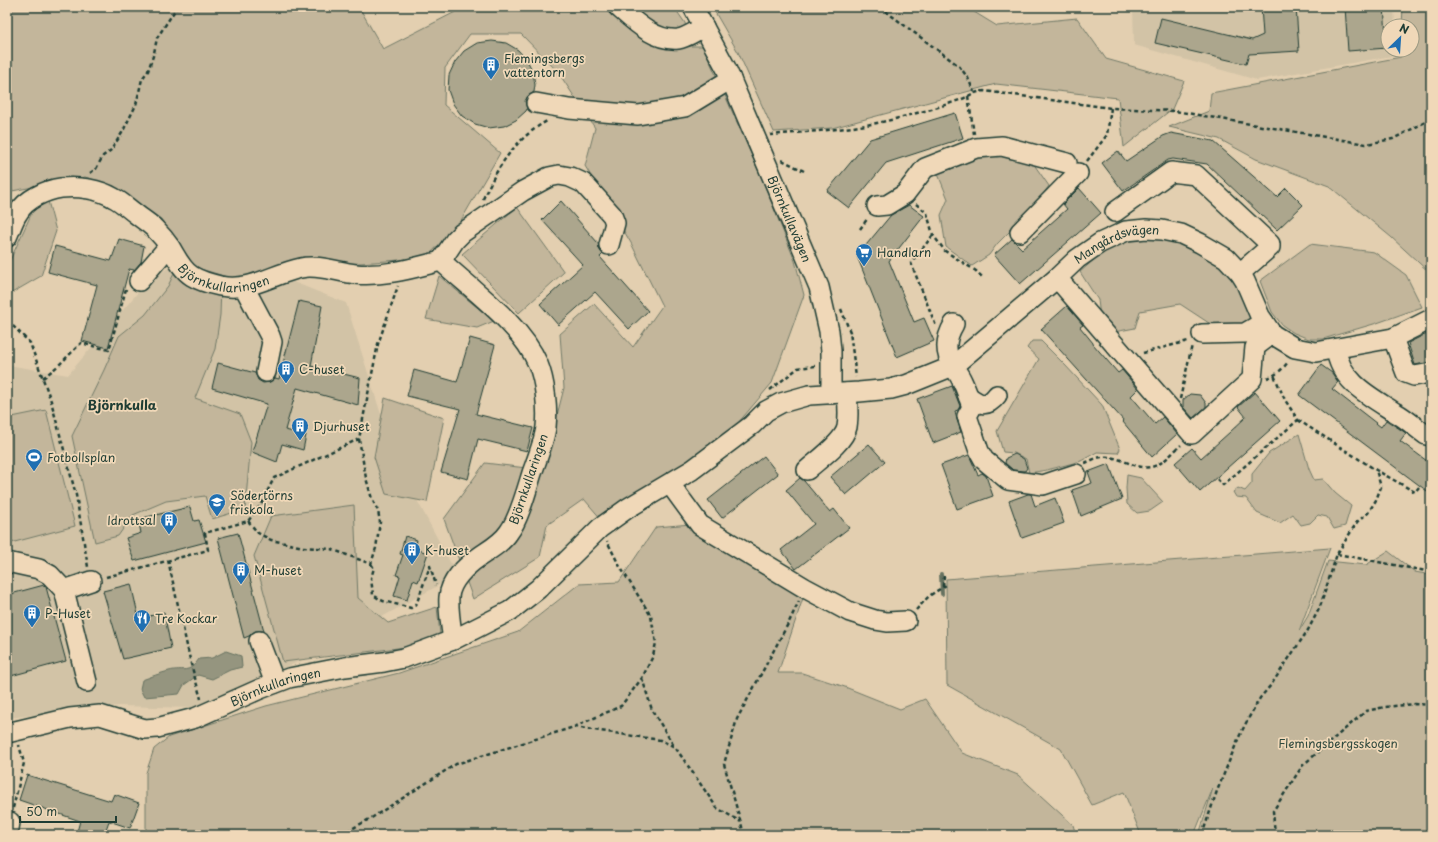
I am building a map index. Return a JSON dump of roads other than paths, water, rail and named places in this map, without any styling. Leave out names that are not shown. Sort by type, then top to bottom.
[{"type":"street","points":[[618,7],[640,26],[661,38],[679,39],[704,27]]},
{"type":"street","name":"Björnkullavägen","points":[[693,7],[730,79],[819,287],[829,331],[839,394],[849,412],[847,429],[836,445],[807,470]]},
{"type":"street","points":[[536,103],[569,109],[638,115],[685,106],[730,79]]},
{"type":"street","points":[[877,206],[887,205],[905,194],[925,168],[976,148],[1002,146],[1072,168],[1020,232]]},
{"type":"street","points":[[1115,212],[1170,172],[1196,175],[1270,244],[1270,247],[1240,273]]},
{"type":"street","points":[[441,261],[455,240],[462,233],[523,191],[549,177],[559,175],[570,177],[583,184],[612,215],[615,223],[610,245]]},
{"type":"street","name":"Björnkullaringen","points":[[7,238],[13,210],[36,196],[72,186],[99,192],[114,198],[154,228],[169,246],[181,266],[191,276],[206,283],[221,286],[244,287],[254,285],[276,275],[304,267],[355,274],[367,274],[403,270],[441,261],[486,301],[520,334],[538,364],[544,387],[546,427],[516,518],[509,533],[492,549],[472,562],[459,575],[453,585],[449,596],[453,640]]},
{"type":"street","name":"Mangårdsvägen","points":[[839,394],[891,389],[906,385],[949,359],[1057,278],[1078,259],[1100,243],[1126,231],[1146,229],[1162,230],[1181,234],[1226,258],[1240,273],[1268,328]]},
{"type":"street","points":[[132,284],[169,246]]},
{"type":"street","points":[[1057,278],[1192,434],[1252,379],[1255,348],[1268,328]]},
{"type":"street","points":[[244,287],[272,342],[266,372]]},
{"type":"street","points":[[1202,334],[1245,333],[1268,328],[1295,348],[1316,352],[1393,338],[1431,319]]},
{"type":"street","points":[[954,324],[947,341],[949,359],[962,379],[972,407],[967,416],[979,451],[984,460],[1008,480],[1043,485],[1076,474]]},
{"type":"street","points":[[1393,338],[1406,373],[1414,376],[1431,373]]},
{"type":"street","points":[[1336,349],[1337,358],[1343,371],[1353,383],[1426,435],[1431,436]]},
{"type":"street","name":"Björnkullaringen","points":[[11,732],[70,718],[100,715],[145,728],[157,728],[195,718],[289,678],[345,667],[404,658],[453,640],[510,611],[538,589],[600,528],[628,508],[692,470],[748,429],[766,411],[781,403],[809,395],[839,394]]},
{"type":"street","points":[[968,396],[981,404],[987,404],[997,395]]},
{"type":"street","points":[[670,484],[700,525],[805,588],[850,612],[875,620],[887,622],[906,621]]},
{"type":"street","points":[[7,562],[39,569],[50,575],[64,590],[87,682]]},
{"type":"street","points":[[64,590],[91,581]]},
{"type":"street","points":[[259,641],[275,683]]},
{"type":"waterway","points":[[941,574],[942,594]]},
{"type":"place","name":"Flemingsbergs vattentorn","points":[[491,80]]},
{"type":"place","name":"Handlarn","points":[[864,267]]},
{"type":"place","name":"C-huset","points":[[286,384]]},
{"type":"place","name":"Djurhuset","points":[[300,441]]},
{"type":"place","name":"Fotbollsplan","points":[[34,472]]},
{"type":"place","name":"Södertörns friskola","points":[[217,517]]},
{"type":"place","name":"Idrottsal","points":[[169,535]]},
{"type":"place","name":"K-huset","points":[[412,565]]},
{"type":"place","name":"M-huset","points":[[241,585]]},
{"type":"place","name":"P-Huset","points":[[32,628]]},
{"type":"place","name":"Tre Kockar","points":[[142,633]]},
{"type":"district","name":"Björnkulla","points":[[122,404]]},
{"type":"park label","name":"Flemingsbergsskogen","points":[[1338,743]]}]
